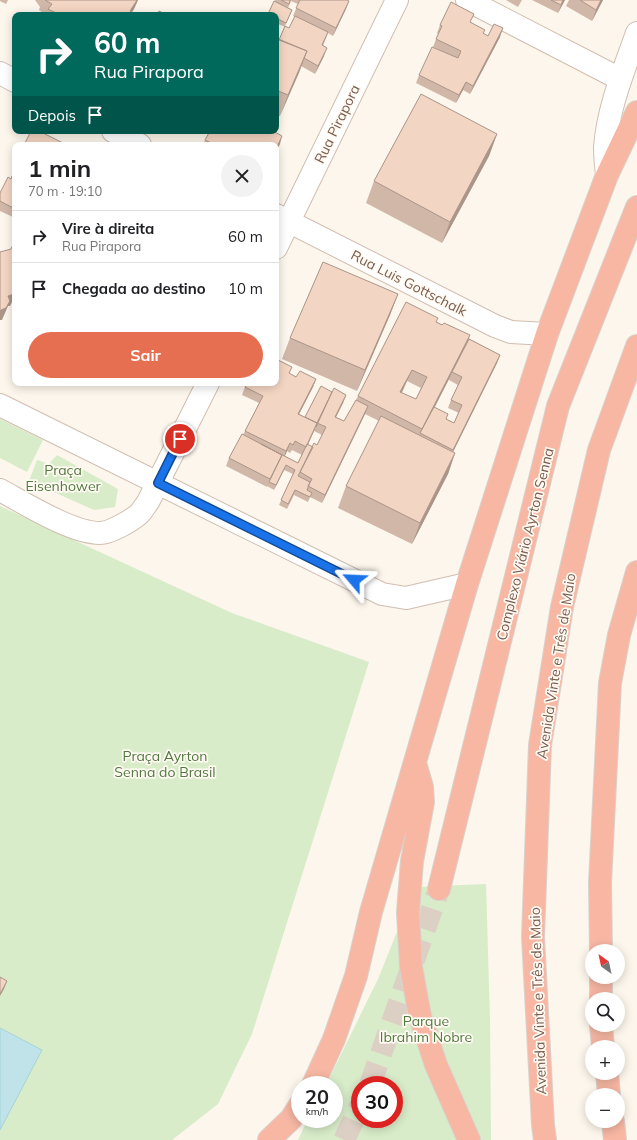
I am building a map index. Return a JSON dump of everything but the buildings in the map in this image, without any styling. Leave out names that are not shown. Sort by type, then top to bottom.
[{"type":"highway","points":[[317,1076],[334,1039],[356,976],[371,912],[467,584],[547,334],[607,175],[637,112]]},
{"type":"highway","name":"Complexo Viário Ayrton Senna","points":[[439,889],[558,406],[637,207]]},
{"type":"highway","name":"Avenida Vinte e Três de Maio","points":[[546,1140],[543,1125],[533,937],[540,745],[562,607],[599,450],[637,346]]},
{"type":"highway","points":[[601,944],[600,883],[610,683],[619,635],[635,587]]},
{"type":"highway","points":[[415,762],[422,786],[422,802],[412,861],[408,912],[411,967],[420,1016],[436,1065],[469,1140]]},
{"type":"highway","points":[[270,1140],[291,1119]]},
{"type":"highway","points":[[613,1128],[615,1140]]},
{"type":"street","name":"Rua Pirapora","points":[[279,235],[283,218],[397,0]]},
{"type":"street","points":[[467,0],[620,79]]},
{"type":"street","points":[[607,175],[605,148],[608,124],[620,79],[637,33]]},
{"type":"street","points":[[0,73],[12,79]]},
{"type":"street","points":[[119,134],[134,142]]},
{"type":"street","name":"Rua Luis Gottschalk","points":[[283,218],[495,326],[511,332],[547,334]]},
{"type":"street","points":[[0,490],[71,526],[86,531],[102,533],[122,525],[139,514],[158,483],[206,386]]},
{"type":"street","points":[[0,405],[382,594],[406,598],[467,584]]},
{"type":"green space","name":"Praça Eisenhower","points":[[0,419],[43,440],[27,472],[0,458]]},
{"type":"green space","name":"Praça Eisenhower","points":[[57,455],[118,489],[115,507],[94,510],[29,481],[37,460],[49,464]]},
{"type":"green space","name":"Praça Ayrton Senna do Brasil","points":[[0,506],[232,613],[369,662],[252,1034],[218,1104],[172,1140],[0,1140]]},
{"type":"green space","name":"Parque Ibrahim Nobre","points":[[486,884],[490,1020],[491,1140],[298,1140],[304,1128],[343,1128],[343,1076],[330,1076],[378,979],[415,887]]},
{"type":"water","points":[[0,1028],[42,1050],[0,1130]]},
{"type":"tunnel","points":[[373,1076],[439,889]]},
{"type":"tunnel","points":[[344,1140],[351,1125]]},
{"type":"route","points":[[180,439],[158,483],[354,580]]}]
